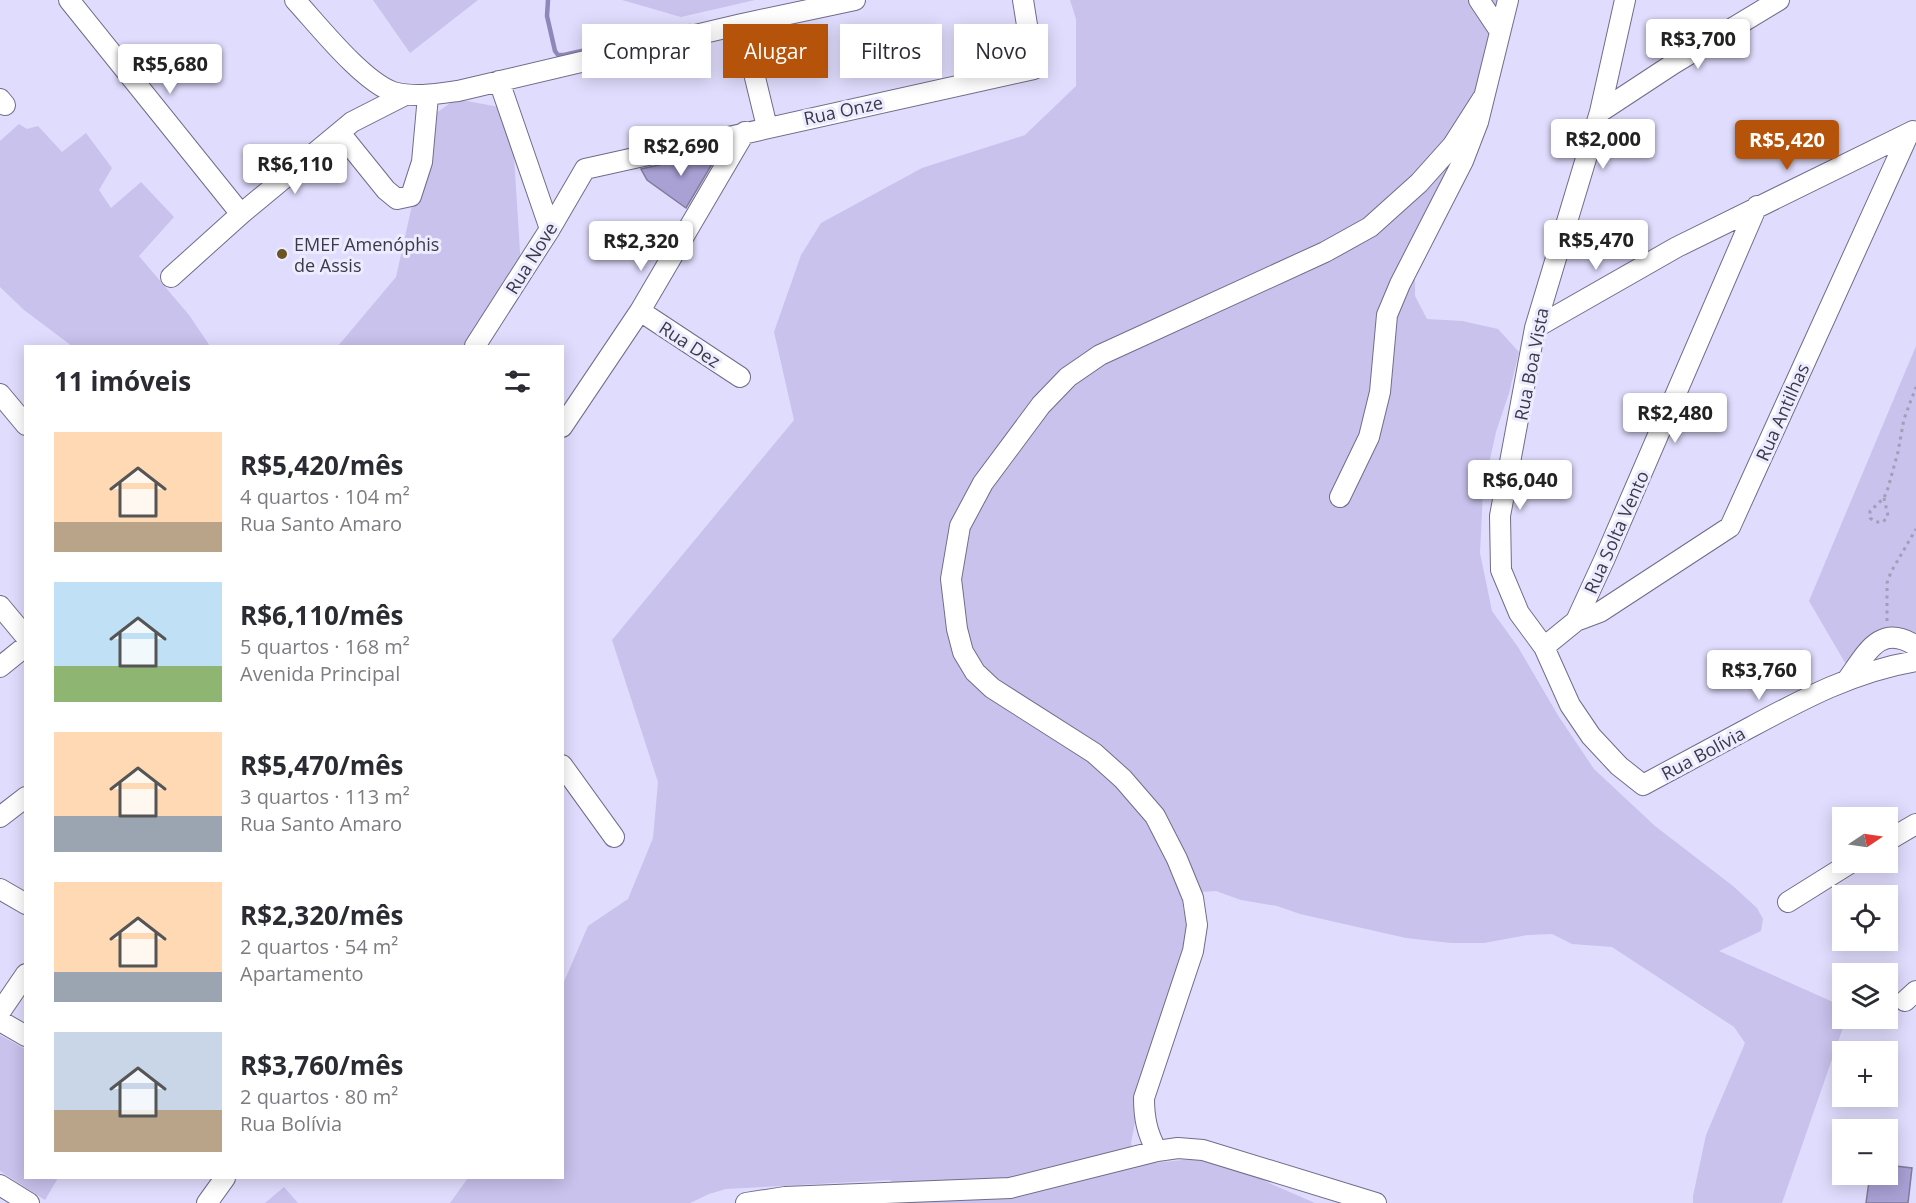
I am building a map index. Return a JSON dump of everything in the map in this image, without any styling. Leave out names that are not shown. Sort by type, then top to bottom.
[{"type":"street","points":[[69,0],[241,214]]},
{"type":"street","points":[[295,0],[345,55],[379,84],[391,91],[428,96],[458,91],[723,28]]},
{"type":"street","points":[[742,24],[855,0]]},
{"type":"street","name":"Rua Onze","points":[[585,169],[1034,69],[1023,0]]},
{"type":"street","points":[[1479,0],[1499,30]]},
{"type":"street","points":[[1340,497],[1372,426],[1380,392],[1387,315],[1400,284],[1463,161],[1478,122],[1508,0]]},
{"type":"street","name":"Rua Boa Vista","points":[[1562,687],[1545,647],[1519,613],[1501,570],[1500,516],[1535,328],[1600,112],[1625,0]]},
{"type":"street","points":[[1600,112],[1772,2]]},
{"type":"street","points":[[755,78],[767,127]]},
{"type":"street","points":[[499,81],[550,229]]},
{"type":"street","points":[[171,277],[241,214],[352,122],[405,94]]},
{"type":"street","points":[[340,133],[386,190],[397,199],[411,196],[422,162],[428,96]]},
{"type":"street","points":[[1157,1151],[1144,1118],[1144,1098],[1193,951],[1197,925],[1193,898],[1177,859],[1155,816],[1123,778],[1094,753],[992,688],[975,672],[963,652],[957,629],[951,579],[960,526],[982,483],[1041,405],[1068,377],[1100,355],[1325,252],[1370,227],[1419,183],[1453,144],[1483,98]]},
{"type":"street","points":[[1535,328],[1757,206],[1912,131]]},
{"type":"street","name":"Rua Antilhas","points":[[1576,621],[1600,612],[1730,527],[1912,131]]},
{"type":"street","points":[[564,424],[640,311],[745,132]]},
{"type":"street","name":"Rua Nove","points":[[475,345],[550,229],[585,169]]},
{"type":"street","name":"Rua Solta Vento","points":[[1545,647],[1576,621],[1757,206]]},
{"type":"street","name":"Rua Dez","points":[[640,311],[740,377]]},
{"type":"street","points":[[0,394],[24,423]]},
{"type":"street","points":[[0,606],[24,635]]},
{"type":"street","points":[[1847,680],[1871,647],[1880,640],[1888,637],[1903,639],[1916,646]]},
{"type":"street","points":[[0,667],[24,648]]},
{"type":"street","name":"Rua Bolívia","points":[[1562,687],[1570,705],[1591,736],[1619,766],[1643,785],[1796,702],[1874,670],[1916,661]]},
{"type":"street","points":[[564,768],[614,837]]},
{"type":"street","points":[[0,817],[24,799]]},
{"type":"street","points":[[1898,835],[1916,824]]},
{"type":"street","points":[[1788,902],[1834,873]]},
{"type":"street","points":[[0,889],[24,903]]},
{"type":"street","points":[[0,1012],[24,977]]},
{"type":"street","points":[[0,1021],[24,1035]]},
{"type":"street","points":[[746,1203],[785,1197],[1010,1188],[1157,1151],[1178,1148],[1203,1150],[1376,1203]]},
{"type":"street","points":[[207,1203],[224,1179]]},
{"type":"street","points":[[0,1185],[29,1203]]},
{"type":"path","points":[[1884,498],[1888,516],[1883,522],[1875,522],[1870,518],[1870,511],[1884,498],[1894,468],[1904,419],[1916,387]]},
{"type":"path","points":[[1888,637],[1887,583],[1916,529]]},
{"type":"shaded area","points":[[373,0],[478,0],[410,53]]},
{"type":"shaded area","points":[[622,0],[755,0],[681,17]]},
{"type":"shaded area","points":[[1070,0],[1502,0],[1467,129],[1415,243],[1415,296],[1427,319],[1462,321],[1498,329],[1519,352],[1496,432],[1483,491],[1480,553],[1492,611],[1518,647],[1559,717],[1594,769],[1655,826],[1733,886],[1757,908],[1763,919],[1761,931],[1719,951],[1832,1002],[1832,1029],[1843,1029],[1838,1041],[1832,1041],[1832,1059],[1782,1203],[1693,1203],[1706,1135],[1745,1043],[1734,1027],[1612,947],[1572,944],[1552,934],[1528,935],[1484,943],[1451,943],[1406,938],[1300,914],[1277,906],[1241,900],[1216,891],[1188,893],[1183,908],[1194,939],[1138,1107],[1131,1143],[1135,1158],[1144,1164],[1193,1159],[1226,1160],[1269,1183],[1315,1203],[909,1203],[890,1180],[726,1189],[690,1203],[450,1203],[467,1179],[564,1179],[564,982],[588,926],[628,899],[653,838],[658,782],[612,640],[794,420],[774,332],[801,255],[821,223],[922,168],[1025,135],[1076,86],[1076,19]]},
{"type":"shaded area","points":[[456,99],[499,107],[512,124],[521,268],[470,345],[339,345],[396,277],[432,116]]},
{"type":"shaded area","points":[[19,124],[27,129],[38,126],[62,152],[86,133],[112,168],[99,190],[111,208],[141,182],[174,217],[139,256],[189,315],[209,345],[71,345],[24,310],[0,287],[0,141]]},
{"type":"shaded area","points":[[1916,346],[1916,634],[1901,628],[1887,629],[1847,666],[1809,601]]},
{"type":"shaded area","points":[[0,1035],[24,1048],[24,1179],[57,1179],[45,1200],[0,1171]]},
{"type":"shaded area","points":[[284,1187],[298,1203],[265,1203]]},
{"type":"building","points":[[717,152],[718,154],[686,208],[647,180],[641,169]]},
{"type":"building","points":[[1898,1166],[1912,1168],[1908,1203],[1866,1203],[1868,1185],[1898,1185]]},
{"type":"waterway","points":[[548,0],[547,16],[555,51],[558,55],[564,55],[582,51]]},
{"type":"place","name":"EMEF Amenóphis de Assis","points":[[282,254]]}]
